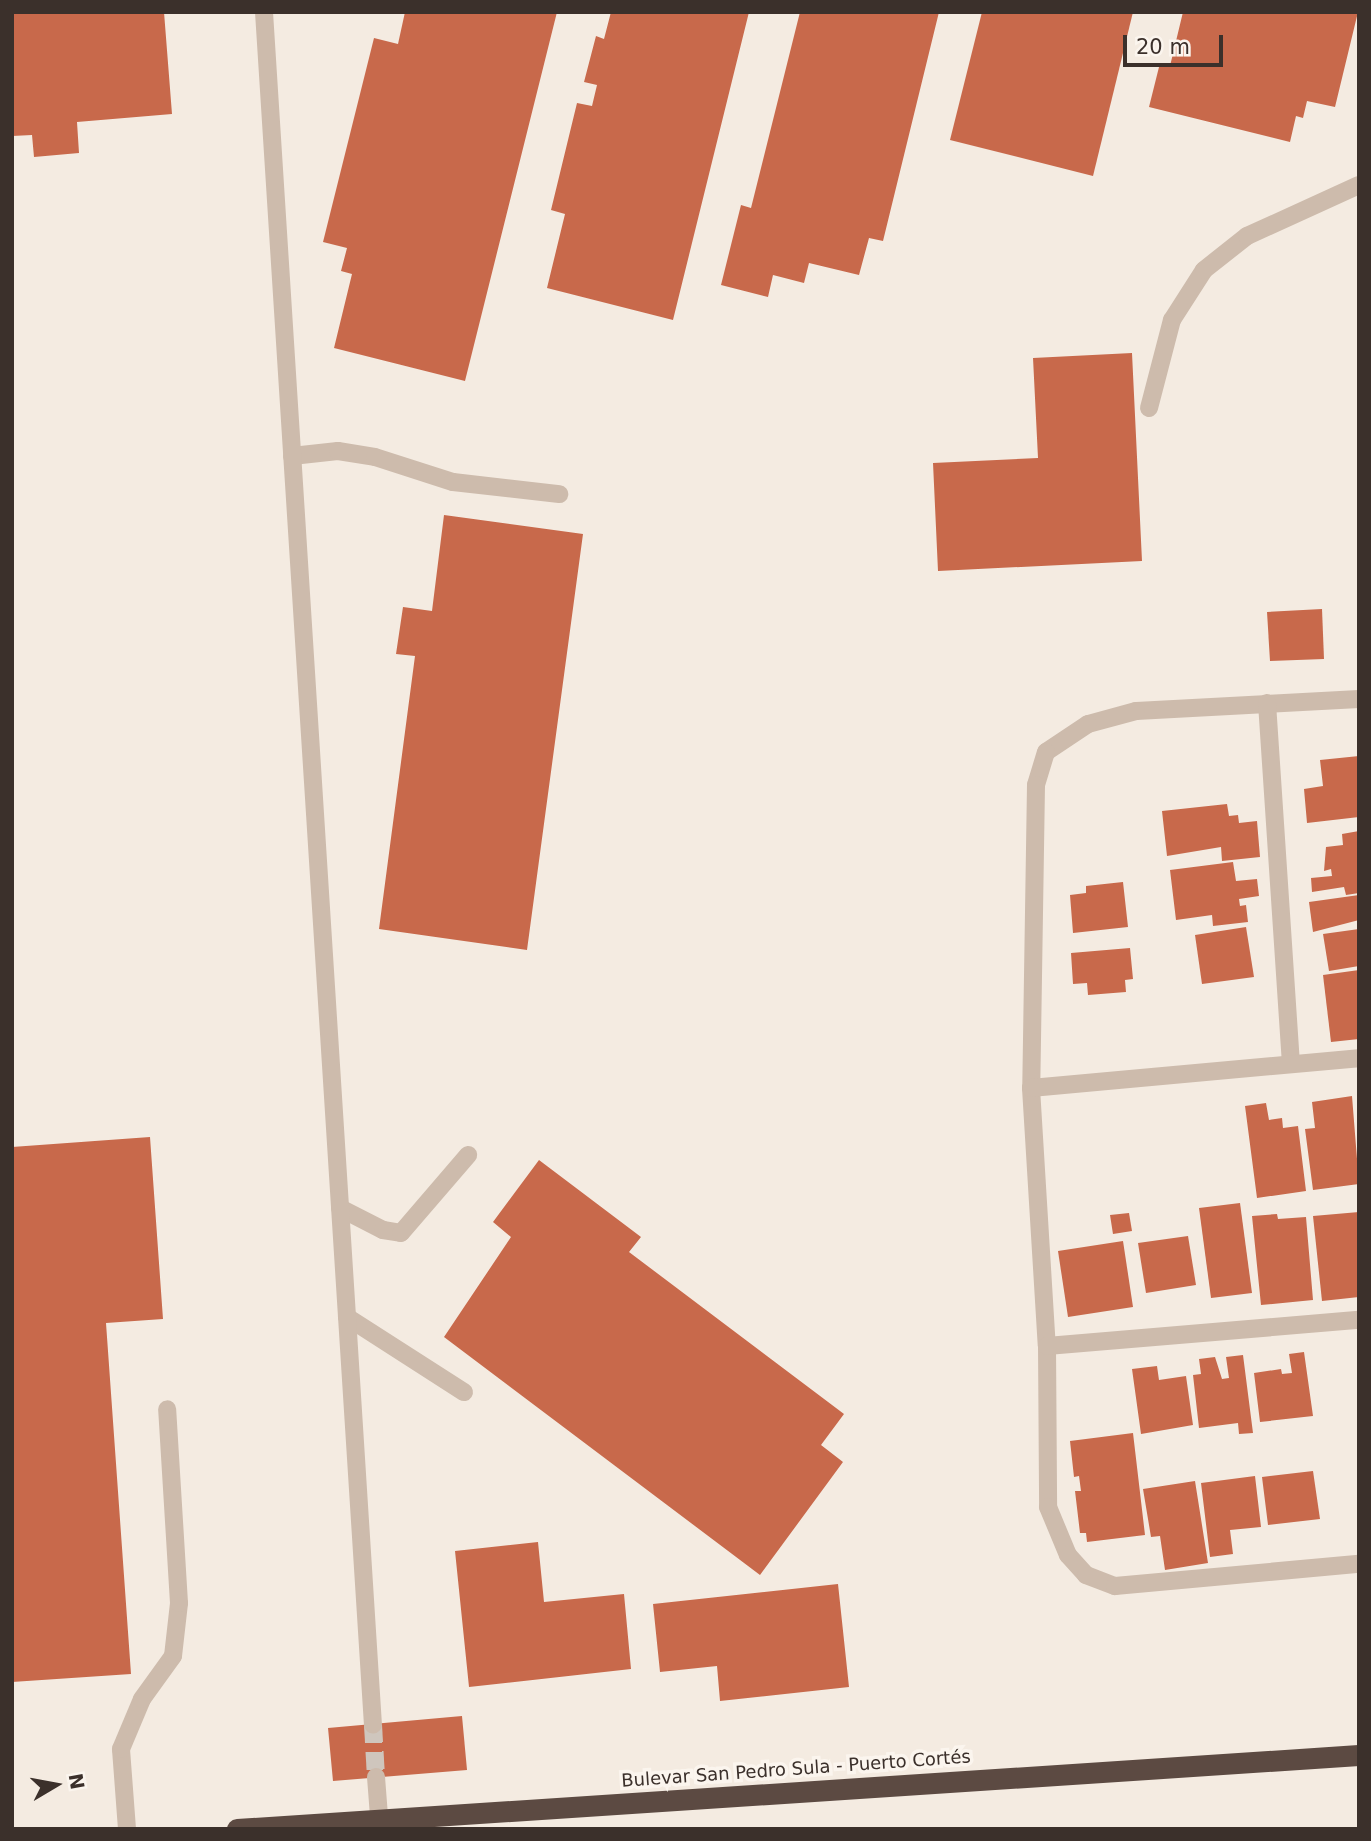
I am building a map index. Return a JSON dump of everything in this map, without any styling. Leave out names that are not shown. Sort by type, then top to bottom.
[{"type":"highway","name":"Bulevar San Pedro Sula - Puerto Cortés","points":[[237,1829],[380,1824],[1359,1755]]},
{"type":"street","points":[[264,12],[373,1725]]},
{"type":"street","points":[[1149,408],[1172,320],[1204,270],[1247,236],[1359,185]]},
{"type":"street","points":[[292,456],[338,451],[375,457],[453,482],[559,494]]},
{"type":"street","points":[[1359,699],[1136,711],[1088,724],[1046,752],[1036,785],[1031,1088],[1047,1346],[1048,1507],[1068,1555],[1086,1575],[1115,1586],[1359,1563]]},
{"type":"street","points":[[1267,704],[1291,1062]]},
{"type":"street","points":[[1031,1088],[1291,1062],[1359,1058]]},
{"type":"street","points":[[340,1208],[383,1230],[401,1233],[468,1155]]},
{"type":"street","points":[[347,1317],[464,1392]]},
{"type":"street","points":[[1047,1346],[1359,1320]]},
{"type":"street","points":[[127,1829],[121,1749],[142,1699],[173,1656],[179,1603],[167,1409]]},
{"type":"street","points":[[376,1777],[380,1824]]},
{"type":"building","points":[[12,12],[164,12],[172,114],[77,122],[79,153],[34,157],[32,135],[12,136]]},
{"type":"building","points":[[405,12],[557,12],[465,381],[334,348],[352,274],[341,271],[347,248],[323,242],[374,38],[398,44]]},
{"type":"building","points":[[611,12],[749,12],[673,320],[547,288],[565,214],[551,210],[577,103],[592,106],[597,85],[584,82],[596,36],[604,39]]},
{"type":"building","points":[[800,12],[939,12],[883,241],[869,238],[859,275],[809,263],[804,283],[773,275],[768,297],[721,285],[741,205],[751,208]]},
{"type":"building","points":[[982,12],[1133,12],[1093,176],[950,140]]},
{"type":"building","points":[[1183,12],[1358,12],[1335,107],[1307,101],[1303,118],[1296,116],[1290,142],[1149,107],[1160,63],[1170,66]]},
{"type":"building","points":[[1132,353],[1142,561],[938,571],[933,463],[1038,458],[1033,358]]},
{"type":"building","points":[[444,515],[583,534],[527,950],[379,929],[415,656],[396,654],[403,607],[432,611]]},
{"type":"building","points":[[1322,609],[1324,659],[1270,661],[1267,612]]},
{"type":"building","points":[[1359,756],[1359,817],[1307,823],[1304,789],[1323,786],[1320,760]]},
{"type":"building","points":[[1227,804],[1229,816],[1238,815],[1239,823],[1257,821],[1260,857],[1222,861],[1221,847],[1167,856],[1162,811]]},
{"type":"building","points":[[1359,831],[1359,893],[1346,895],[1344,887],[1312,892],[1311,878],[1332,876],[1331,869],[1324,871],[1326,847],[1343,845],[1342,834]]},
{"type":"building","points":[[1233,862],[1236,881],[1257,879],[1259,896],[1239,899],[1240,906],[1246,905],[1248,922],[1213,926],[1212,915],[1176,920],[1170,870]]},
{"type":"building","points":[[1123,882],[1128,927],[1073,933],[1070,895],[1086,893],[1086,886]]},
{"type":"building","points":[[1359,895],[1359,920],[1313,932],[1309,902]]},
{"type":"building","points":[[1246,927],[1254,977],[1202,984],[1195,935]]},
{"type":"building","points":[[1359,929],[1359,966],[1329,971],[1323,934]]},
{"type":"building","points":[[1130,948],[1133,979],[1125,980],[1126,992],[1088,995],[1087,983],[1073,984],[1071,953]]},
{"type":"building","points":[[1359,970],[1359,1039],[1331,1042],[1323,975]]},
{"type":"building","points":[[1352,1096],[1359,1184],[1313,1190],[1305,1129],[1315,1128],[1312,1102]]},
{"type":"building","points":[[1266,1103],[1269,1120],[1282,1118],[1283,1128],[1298,1126],[1306,1191],[1257,1198],[1245,1106]]},
{"type":"building","points":[[150,1137],[163,1319],[106,1323],[131,1674],[12,1682],[12,1147]]},
{"type":"building","points":[[539,1160],[641,1237],[629,1252],[844,1414],[821,1445],[843,1462],[760,1575],[444,1337],[511,1237],[493,1222]]},
{"type":"building","points":[[1240,1203],[1252,1293],[1211,1298],[1199,1208]]},
{"type":"building","points":[[1359,1212],[1359,1297],[1322,1301],[1313,1216]]},
{"type":"building","points":[[1129,1213],[1132,1231],[1113,1234],[1110,1215]]},
{"type":"building","points":[[1277,1214],[1278,1219],[1306,1217],[1313,1300],[1261,1305],[1252,1216]]},
{"type":"building","points":[[1188,1236],[1196,1285],[1146,1293],[1138,1243]]},
{"type":"building","points":[[1123,1241],[1133,1307],[1068,1317],[1058,1251]]},
{"type":"building","points":[[1304,1352],[1313,1416],[1260,1422],[1254,1373],[1281,1369],[1282,1374],[1292,1373],[1289,1354]]},
{"type":"building","points":[[1243,1355],[1253,1433],[1239,1434],[1238,1423],[1199,1428],[1193,1375],[1201,1374],[1199,1359],[1215,1357],[1222,1379],[1229,1378],[1226,1357]]},
{"type":"building","points":[[1157,1366],[1159,1380],[1186,1376],[1193,1425],[1141,1434],[1132,1369]]},
{"type":"building","points":[[1133,1433],[1145,1535],[1087,1542],[1086,1533],[1080,1533],[1075,1491],[1081,1491],[1079,1476],[1074,1477],[1070,1441]]},
{"type":"building","points":[[1313,1471],[1320,1519],[1268,1525],[1262,1477]]},
{"type":"building","points":[[1255,1476],[1261,1527],[1230,1530],[1233,1554],[1210,1557],[1201,1483]]},
{"type":"building","points":[[1195,1481],[1208,1563],[1165,1570],[1160,1536],[1151,1537],[1143,1489]]},
{"type":"building","points":[[538,1542],[544,1602],[624,1594],[631,1669],[469,1687],[455,1551]]},
{"type":"building","points":[[838,1584],[849,1687],[720,1701],[717,1666],[660,1672],[653,1604]]},
{"type":"building","points":[[462,1716],[467,1770],[333,1781],[328,1728]]},
{"type":"tunnel","points":[[373,1725],[376,1777]]}]
